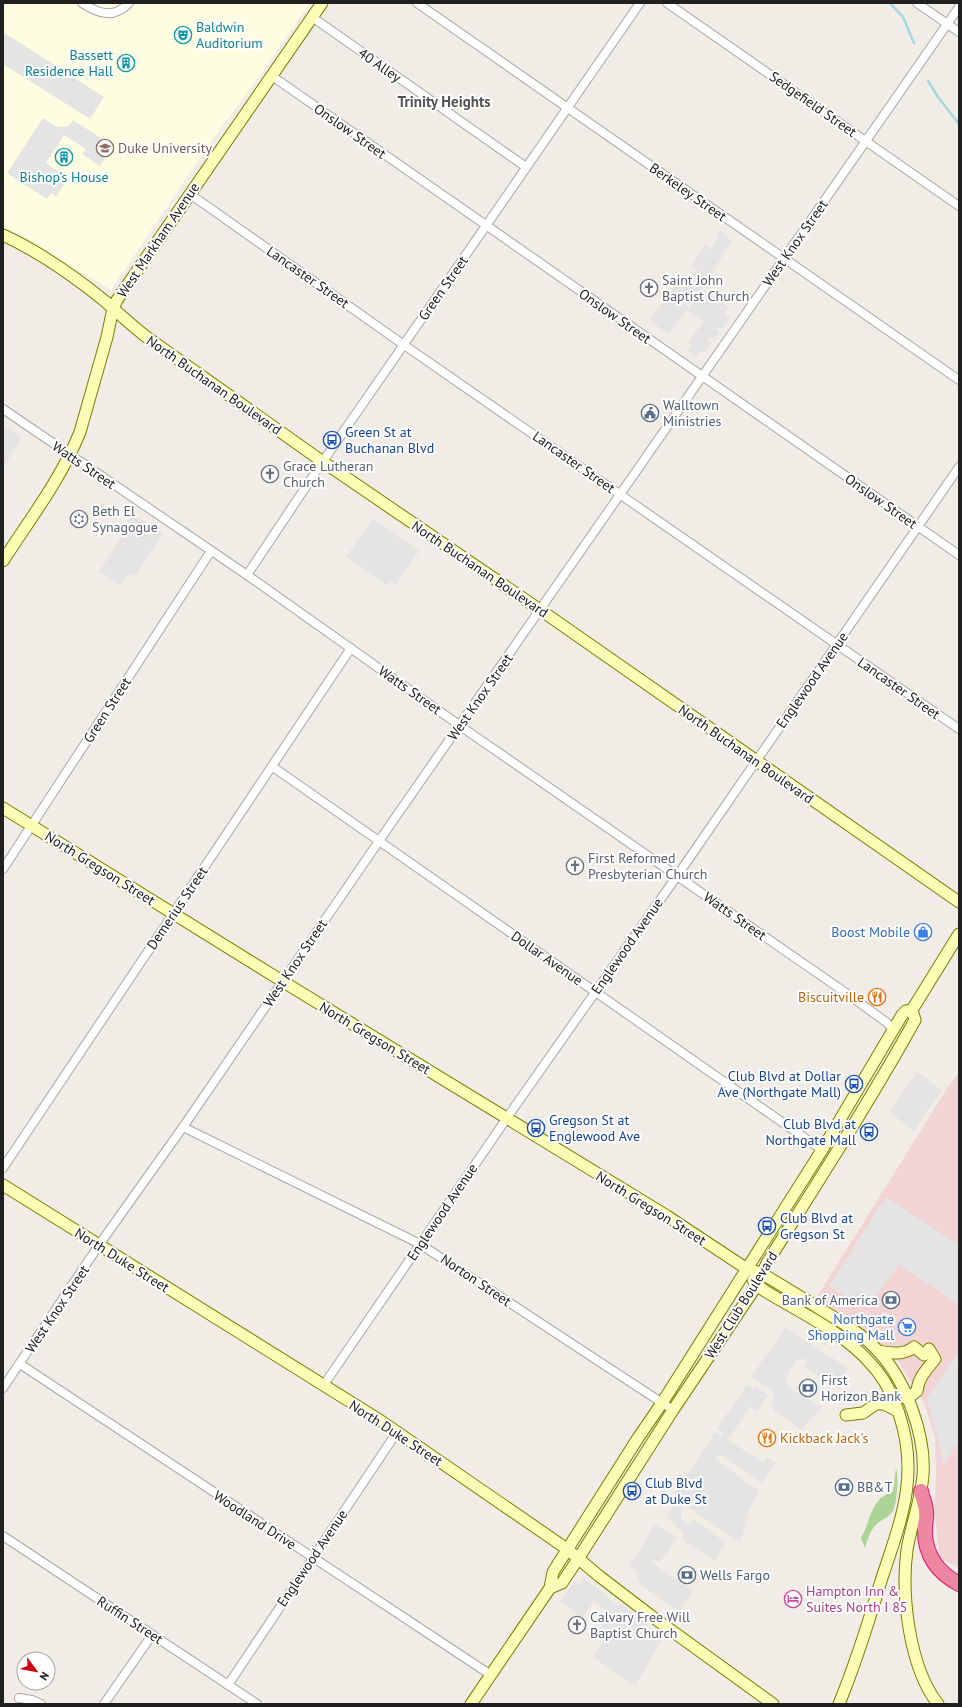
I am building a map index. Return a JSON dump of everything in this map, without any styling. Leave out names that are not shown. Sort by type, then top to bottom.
[{"type":"highway","points":[[921,1491],[926,1511],[924,1528],[927,1548],[930,1556],[942,1573],[959,1584]]},
{"type":"main road","name":"West Markham Avenue","points":[[3,561],[70,455],[80,432],[107,337],[113,308],[117,300],[322,3]]},
{"type":"main road","name":"North Buchanan Boulevard","points":[[3,235],[17,241],[50,261],[113,308],[137,330],[324,462],[540,610],[959,902]]},
{"type":"main road","name":"North Gregson Street","points":[[3,808],[282,982],[667,1216],[747,1269],[761,1273],[845,1325],[878,1351],[897,1376],[917,1426],[922,1449],[923,1476],[908,1549],[904,1582],[905,1606],[911,1638],[919,1665],[933,1698],[938,1704]]},
{"type":"main road","name":"West Club Boulevard","points":[[471,1704],[550,1588],[553,1572],[822,1150],[893,1029],[904,1013],[912,1010],[959,934]]},
{"type":"main road","name":"West Club Boulevard","points":[[550,1588],[562,1583],[673,1410],[756,1285],[761,1273],[889,1067],[915,1020],[912,1010]]},
{"type":"main road","points":[[889,1067],[896,1044],[893,1029]]},
{"type":"main road","name":"North Duke Street","points":[[3,1185],[397,1432],[568,1550],[666,1627],[773,1704]]},
{"type":"main road","name":"North Gregson Street","points":[[747,1269],[756,1285],[838,1335],[859,1352],[878,1371],[890,1392],[898,1411],[908,1447],[909,1475],[903,1511],[858,1656],[839,1704]]},
{"type":"main road","points":[[878,1351],[898,1354],[909,1351],[914,1347],[926,1352],[935,1359],[918,1382],[917,1392],[907,1399]]},
{"type":"main road","points":[[846,1415],[863,1413],[876,1404],[884,1404],[898,1411]]},
{"type":"street","points":[[82,3],[91,9],[106,14],[118,12],[129,3]]},
{"type":"street","name":"Berkeley Street","points":[[417,3],[959,380]]},
{"type":"street","name":"Green Street","points":[[246,575],[640,3]]},
{"type":"street","name":"Sedgefield Street","points":[[667,3],[959,206]]},
{"type":"street","points":[[917,3],[959,32]]},
{"type":"street","name":"West Knox Street","points":[[3,1388],[99,1245],[959,7]]},
{"type":"street","name":"40 Alley","points":[[312,18],[526,167]]},
{"type":"street","name":"Onslow Street","points":[[272,76],[959,555]]},
{"type":"street","name":"Lancaster Street","points":[[190,194],[959,729]]},
{"type":"street","name":"Watts Street","points":[[3,409],[352,648],[886,1022],[893,1029]]},
{"type":"street","name":"Englewood Avenue","points":[[323,1386],[506,1118],[677,876],[959,467]]},
{"type":"street","name":"Green Street","points":[[3,869],[211,552]]},
{"type":"street","name":"Demerius Street","points":[[3,1168],[352,648]]},
{"type":"street","name":"Dollar Avenue","points":[[273,766],[822,1150]]},
{"type":"street","name":"Norton Street","points":[[182,1127],[420,1244],[673,1410]]},
{"type":"street","name":"Woodland Drive","points":[[20,1364],[491,1675]]},
{"type":"street","name":"Englewood Avenue","points":[[228,1685],[397,1432]]},
{"type":"street","name":"Ruffin Street","points":[[3,1536],[257,1704]]},
{"type":"street","points":[[104,1704],[152,1635]]},
{"type":"street","points":[[19,1698],[32,1700],[41,1704]]},
{"type":"shaded area","name":"Duke University","points":[[3,3],[310,3],[210,143],[111,290],[14,232],[3,228]]},
{"type":"shaded area","points":[[3,32],[104,97],[90,119],[3,64]]},
{"type":"shaded area","points":[[43,118],[57,127],[69,126],[73,120],[107,142],[103,149],[108,153],[100,166],[82,154],[86,149],[64,135],[46,163],[68,178],[56,197],[51,193],[47,199],[7,173]]},
{"type":"shaded area","points":[[719,230],[732,241],[699,293],[692,289],[690,293],[698,297],[703,289],[729,307],[725,314],[730,317],[722,329],[717,326],[715,329],[720,332],[715,340],[710,337],[707,340],[712,343],[705,353],[700,350],[696,357],[687,351],[692,345],[688,342],[704,321],[687,311],[692,304],[685,300],[683,303],[689,307],[669,335],[649,320],[684,274],[691,278],[697,269],[692,265],[705,245],[712,249]]},
{"type":"shaded area","points":[[5,426],[22,438],[3,468],[3,429]]},
{"type":"shaded area","points":[[133,513],[163,534],[136,575],[128,573],[121,585],[99,572],[121,537],[123,530]]},
{"type":"shaded area","points":[[373,518],[419,551],[396,585],[391,581],[388,586],[346,557]]},
{"type":"shaded area","points":[[917,1072],[942,1090],[914,1131],[889,1112]]},
{"type":"shaded area","name":"Northgate Shopping Mall","points":[[959,1072],[959,1568],[940,1558],[934,1513],[936,1477],[935,1437],[924,1403],[894,1355],[815,1300],[948,1087]]},
{"type":"shaded area","points":[[886,1197],[959,1245],[959,1304],[899,1265],[867,1308],[829,1286]]},
{"type":"shaded area","points":[[785,1328],[847,1367],[847,1375],[850,1382],[838,1389],[834,1385],[806,1369],[804,1365],[808,1363],[805,1359],[797,1359],[786,1377],[787,1386],[822,1408],[806,1423],[802,1430],[775,1412],[771,1402],[774,1393],[751,1377]]},
{"type":"shaded area","points":[[959,1351],[959,1441],[944,1464],[927,1398]]},
{"type":"shaded area","points":[[747,1385],[753,1388],[755,1385],[768,1395],[757,1412],[750,1407],[728,1440],[763,1463],[767,1457],[775,1463],[762,1483],[720,1454],[715,1459],[759,1491],[749,1510],[742,1537],[739,1542],[685,1505],[681,1508],[681,1519],[690,1525],[694,1520],[726,1543],[714,1561],[681,1539],[684,1534],[667,1516],[677,1501],[672,1497],[715,1432],[721,1436],[723,1432],[717,1428]]},
{"type":"shaded area","points":[[655,1525],[677,1537],[660,1562],[654,1558],[651,1562],[693,1591],[680,1612],[640,1584],[635,1570],[629,1566]]},
{"type":"shaded area","points":[[584,1578],[617,1605],[624,1606],[648,1624],[647,1627],[663,1637],[635,1686],[593,1657],[606,1637],[598,1631],[610,1613],[594,1601],[583,1617],[560,1602],[575,1581],[579,1584]]},
{"type":"green space","points":[[896,1468],[897,1490],[896,1502],[893,1511],[873,1528],[865,1548],[861,1538],[876,1504],[882,1497],[893,1491]]},
{"type":"waterway","points":[[890,3],[903,17],[914,43]]},
{"type":"waterway","points":[[928,81],[938,97],[959,124]]},
{"type":"place","name":"Baldwin Auditorium","points":[[183,35]]},
{"type":"place","name":"Bassett Residence Hall","points":[[126,63]]},
{"type":"place","name":"Duke University","points":[[105,148]]},
{"type":"place","name":"Bishop's House","points":[[64,157]]},
{"type":"place","name":"Saint John Baptist Church","points":[[649,288]]},
{"type":"place","name":"Walltown Ministries","points":[[650,413]]},
{"type":"place","name":"Green St at Buchanan Blvd","points":[[332,440]]},
{"type":"place","name":"Grace Lutheran Church","points":[[270,474]]},
{"type":"place","name":"Beth El Synagogue","points":[[79,519]]},
{"type":"place","name":"First Reformed Presbyterian Church","points":[[575,866]]},
{"type":"place","name":"Boost Mobile","points":[[923,932]]},
{"type":"place","name":"Biscuitville","points":[[877,997]]},
{"type":"place","name":"Club Blvd at Dollar Ave (Northgate Mall)","points":[[854,1084]]},
{"type":"place","name":"Gregson St at Englewood Ave","points":[[536,1128]]},
{"type":"place","name":"Club Blvd at Northgate Mall","points":[[869,1132]]},
{"type":"place","name":"Club Blvd at Gregson St","points":[[767,1226]]},
{"type":"place","name":"Bank of America","points":[[891,1300]]},
{"type":"place","name":"Northgate Shopping Mall","points":[[907,1327]]},
{"type":"place","name":"First Horizon Bank","points":[[808,1388]]},
{"type":"place","name":"Kickback Jack's","points":[[767,1438]]},
{"type":"place","name":"BB&T","points":[[844,1487]]},
{"type":"place","name":"Club Blvd at Duke St","points":[[632,1491]]},
{"type":"place","name":"Wells Fargo","points":[[687,1575]]},
{"type":"place","name":"Hampton Inn & Suites North I 85","points":[[793,1599]]},
{"type":"place","name":"Calvary Free Will Baptist Church","points":[[577,1625]]},
{"type":"district","name":"Trinity Heights","points":[[444,102]]}]
